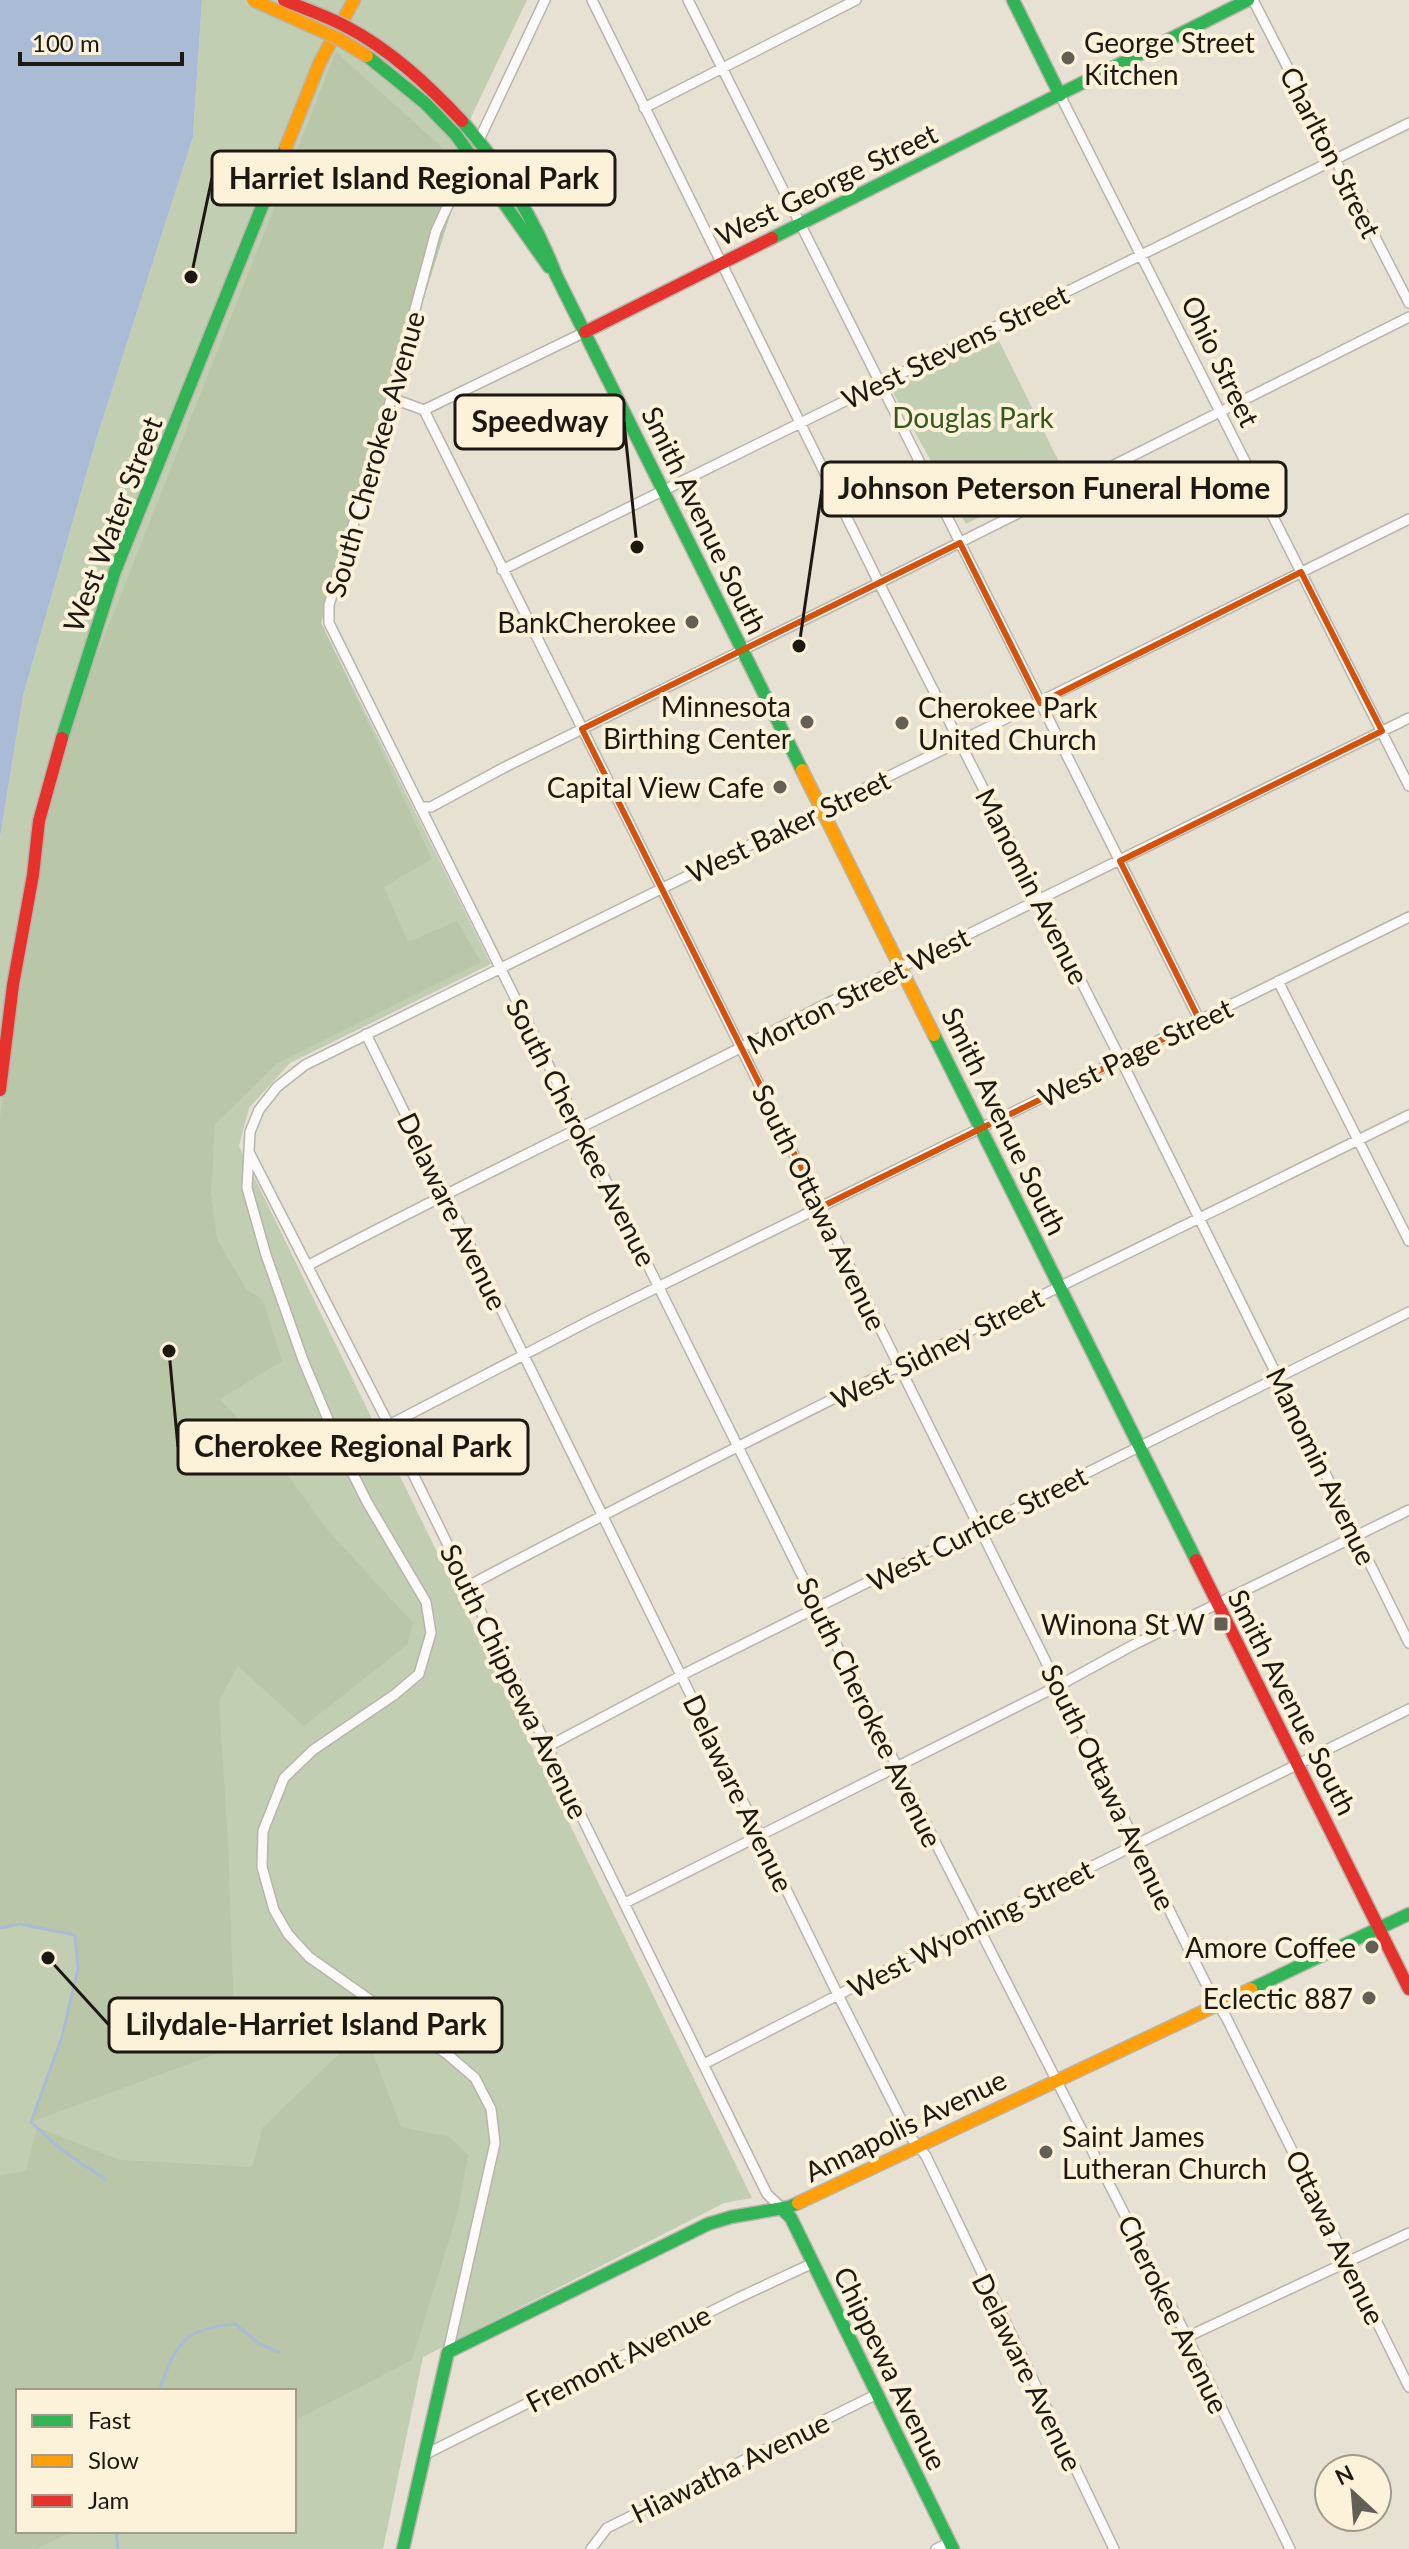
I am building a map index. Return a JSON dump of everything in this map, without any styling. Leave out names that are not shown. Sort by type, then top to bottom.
[{"type":"street","name":"Smith Avenue South","points":[[253,0],[339,39],[367,56],[417,96],[455,134],[556,275],[1409,1989]]},
{"type":"street","name":"Smith Avenue South","points":[[284,0],[345,26],[376,44],[399,61],[462,121],[498,165],[517,195],[549,253],[556,275]]},
{"type":"street","name":"West Water Street","points":[[0,1090],[39,821],[53,766],[115,571],[320,62],[354,0]]},
{"type":"street","points":[[479,140],[545,0]]},
{"type":"street","name":"Manomin Avenue","points":[[592,0],[879,583],[1121,1060],[1409,1643]]},
{"type":"street","points":[[688,0],[1200,1021]]},
{"type":"street","points":[[644,108],[856,0]]},
{"type":"street","name":"Ohio Street","points":[[1013,0],[1409,786]]},
{"type":"street","name":"West George Street","points":[[424,410],[1251,0]]},
{"type":"street","name":"Charlton Street","points":[[1251,0],[1409,303]]},
{"type":"street","name":"West Stevens Street","points":[[502,570],[1409,123]]},
{"type":"street","name":"South Cherokee Avenue","points":[[471,155],[436,231],[328,614],[329,623],[737,1447],[1046,2065],[1056,2079]]},
{"type":"street","points":[[420,807],[431,807],[1409,317]]},
{"type":"street","points":[[391,398],[424,410]]},
{"type":"street","name":"South Ottawa Avenue","points":[[424,410],[1217,2004]]},
{"type":"street","name":"West Baker Street","points":[[448,2352],[495,2143],[491,2109],[475,2078],[447,2054],[309,1957],[288,1934],[274,1910],[262,1867],[263,1831],[284,1778],[313,1750],[394,1695],[419,1674],[431,1633],[426,1602],[346,1462],[303,1360],[266,1255],[247,1188],[250,1132],[259,1110],[277,1087],[305,1065],[1409,519]]},
{"type":"street","name":"Morton Street West","points":[[309,1265],[901,967],[1409,718]]},
{"type":"street","name":"West Page Street","points":[[389,1425],[522,1355],[1409,917]]},
{"type":"street","points":[[1278,981],[1409,1241]]},
{"type":"street","name":"Delaware Avenue","points":[[366,1034],[838,1995],[909,2135],[926,2156],[1114,2549]]},
{"type":"street","name":"West Sidney Street","points":[[468,1586],[737,1447],[1409,1115]]},
{"type":"street","name":"South Chippewa Avenue","points":[[248,1149],[389,1425],[770,2198],[783,2210]]},
{"type":"street","name":"West Curtice Street","points":[[547,1747],[681,1676],[1409,1312]]},
{"type":"street","points":[[625,1903],[1058,1686],[1135,1644],[1409,1510]]},
{"type":"street","name":"West Wyoming Street","points":[[704,2064],[976,1924],[1409,1709]]},
{"type":"street","name":"Annapolis Avenue","points":[[448,2352],[708,2224],[739,2215],[783,2210],[1409,1914]]},
{"type":"street","name":"Ottawa Avenue","points":[[1217,2004],[1409,2387]]},
{"type":"street","name":"Cherokee Avenue","points":[[1056,2079],[1290,2549]]},
{"type":"street","name":"Chippewa Avenue","points":[[783,2210],[791,2218],[951,2546]]},
{"type":"street","points":[[1187,2337],[1409,2233]]},
{"type":"street","name":"Fremont Avenue","points":[[424,2455],[813,2263]]},
{"type":"street","points":[[403,2549],[448,2352]]},
{"type":"street","name":"Hiawatha Avenue","points":[[591,2549],[607,2528],[877,2394]]},
{"type":"street","points":[[936,2549],[951,2546]]},
{"type":"highlighted area","points":[[960,543],[1040,703],[1301,572],[1382,731],[1120,861],[1200,1021],[821,1207],[582,729]]},
{"type":"green space","points":[[202,0],[527,0],[473,113],[422,244],[321,623],[491,964],[290,1063],[249,1108],[239,1146],[752,2198],[724,2203],[423,2357],[383,2549],[0,2549],[0,838],[23,696],[97,437],[193,137]]},
{"type":"green space","points":[[336,52],[465,168],[321,623],[432,859],[384,887],[408,942],[457,921],[481,962],[276,1064],[215,1124],[211,1193],[217,1239],[246,1289],[263,1300],[282,1361],[220,1399],[286,1472],[323,1525],[413,1623],[407,1645],[304,1726],[238,1666],[219,1701],[228,1842],[235,2047],[31,2122],[62,2037],[78,1968],[75,1936],[20,1924],[0,1928],[0,1117],[53,766]]},
{"type":"green space","name":"Douglas Park","points":[[995,333],[1065,474],[966,524],[892,391],[895,384]]},
{"type":"green space","points":[[364,2030],[401,2127],[450,2137],[468,2155],[458,2211],[412,2360],[296,2420],[296,2389],[16,2389],[16,2533],[69,2533],[37,2549],[0,2549],[0,2175],[26,2171],[37,2127],[120,2160],[252,2167],[263,2127]]},
{"type":"water","points":[[0,0],[202,0],[193,137],[97,437],[23,696],[0,838]]},
{"type":"waterway","points":[[0,1928],[20,1924],[75,1935],[78,1968],[62,2037],[31,2122],[63,2151],[106,2180]]},
{"type":"waterway","points":[[160,2389],[177,2349],[186,2339],[203,2330],[235,2324],[260,2344],[279,2352]]},
{"type":"waterway","points":[[116,2533],[118,2549]]},
{"type":"traffic: fast","points":[[1013,0],[1060,95]]},
{"type":"traffic: fast","points":[[772,238],[1248,0]]},
{"type":"traffic: fast","points":[[367,56],[425,103],[456,135],[549,267]]},
{"type":"traffic: fast","points":[[462,121],[504,175],[538,233],[802,770]]},
{"type":"traffic: fast","points":[[62,738],[115,571],[286,147]]},
{"type":"traffic: fast","points":[[934,1035],[1196,1560]]},
{"type":"traffic: fast","points":[[1251,1989],[1409,1914]]},
{"type":"traffic: fast","points":[[403,2549],[448,2352],[708,2224],[798,2203]]},
{"type":"traffic: fast","points":[[783,2210],[791,2218],[953,2549]]},
{"type":"traffic: slow","points":[[253,0],[339,39],[367,56]]},
{"type":"traffic: slow","points":[[286,147],[320,62],[354,0]]},
{"type":"traffic: slow","points":[[802,770],[934,1035]]},
{"type":"traffic: slow","points":[[798,2203],[1251,1989]]},
{"type":"traffic: jam","points":[[284,0],[339,23],[379,46],[462,121]]},
{"type":"traffic: jam","points":[[585,332],[772,238]]},
{"type":"traffic: jam","points":[[0,1090],[39,821],[62,738]]},
{"type":"traffic: jam","points":[[1196,1560],[1409,1989]]},
{"type":"place","name":"George Street Kitchen","points":[[1068,58]]},
{"type":"place","name":"Harriet Island Regional Park","points":[[191,277]]},
{"type":"place","name":"Speedway","points":[[637,547]]},
{"type":"place","name":"BankCherokee","points":[[692,622]]},
{"type":"place","name":"Johnson Peterson Funeral Home","points":[[799,646]]},
{"type":"place","name":"Minnesota Birthing Center","points":[[807,722]]},
{"type":"place","name":"Cherokee Park United Church","points":[[902,723]]},
{"type":"place","name":"Capital View Cafe","points":[[780,787]]},
{"type":"place","name":"Cherokee Regional Park","points":[[169,1351]]},
{"type":"place","name":"Winona St W","points":[[1221,1624]]},
{"type":"place","name":"Amore Coffee","points":[[1372,1947]]},
{"type":"place","name":"Lilydale-Harriet Island Park","points":[[48,1958]]},
{"type":"place","name":"Eclectic 887","points":[[1369,1998]]},
{"type":"place","name":"Saint James Lutheran Church","points":[[1046,2152]]}]
